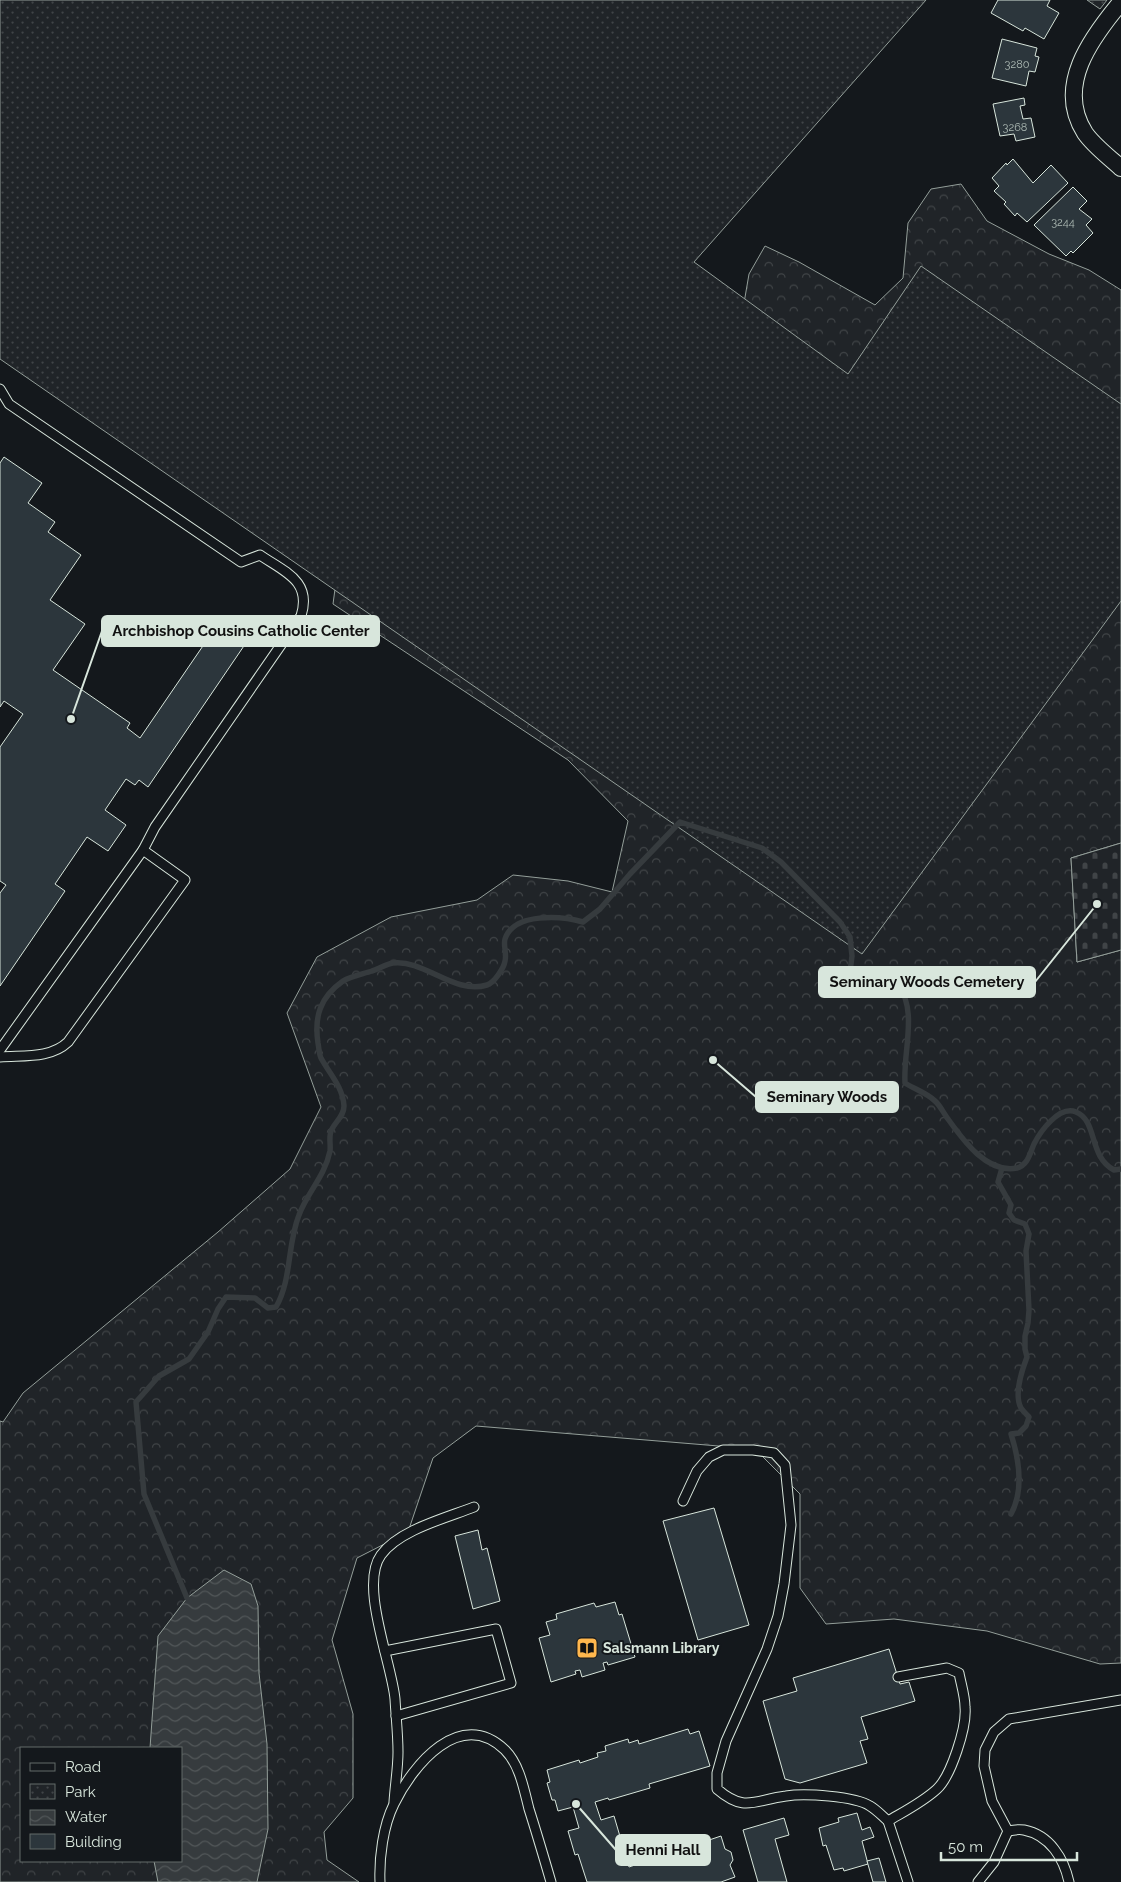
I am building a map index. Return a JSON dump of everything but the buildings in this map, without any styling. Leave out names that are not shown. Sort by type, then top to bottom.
[{"type":"street","points":[[1120,3],[1078,65],[1074,86],[1079,122],[1086,133],[1121,168]]},
{"type":"lane","points":[[0,389],[9,404],[240,562],[260,554],[296,579],[302,589],[305,604],[301,616],[156,827],[143,850],[0,1050]]},
{"type":"lane","points":[[0,1057],[48,1054],[60,1050],[185,880],[143,850]]},
{"type":"lane","points":[[683,1502],[697,1471],[709,1457],[723,1450],[753,1450],[774,1454],[785,1465],[791,1525],[778,1616],[767,1649],[726,1741],[717,1773],[717,1789],[730,1800],[744,1804],[788,1795],[846,1797],[869,1805],[888,1821],[908,1882]]},
{"type":"lane","points":[[394,1804],[398,1752],[395,1697],[373,1592],[374,1574],[380,1556],[394,1542],[414,1531],[474,1507]]},
{"type":"lane","points":[[384,1651],[496,1629],[511,1683],[396,1716]]},
{"type":"lane","points":[[888,1821],[938,1789],[946,1778],[960,1742],[966,1708],[958,1673],[947,1668],[898,1678]]},
{"type":"lane","points":[[1008,1831],[992,1800],[984,1766],[986,1750],[994,1732],[1009,1719],[1121,1700]]},
{"type":"lane","points":[[380,1882],[385,1828],[394,1804],[413,1771],[430,1752],[449,1739],[469,1735],[488,1738],[506,1751],[517,1768],[551,1882]]},
{"type":"lane","points":[[1008,1831],[1024,1830],[1041,1837],[1058,1852],[1067,1872],[1069,1882]]},
{"type":"lane","points":[[978,1882],[994,1862],[1008,1831]]},
{"type":"green space","points":[[0,0],[926,0],[694,262],[848,374],[921,266],[1121,404],[1121,601],[862,954],[0,359]]},
{"type":"green space","points":[[1087,0],[1107,0],[1100,9]]},
{"type":"green space","points":[[961,184],[987,221],[1049,254],[1089,270],[1121,290],[1121,843],[1071,858],[1077,962],[1121,950],[1121,1663],[1100,1664],[987,1631],[894,1619],[826,1624],[800,1588],[800,1494],[755,1449],[476,1426],[433,1458],[408,1532],[357,1558],[332,1640],[353,1714],[353,1798],[324,1832],[327,1860],[359,1882],[0,1882],[0,1421],[3,1422],[23,1393],[218,1232],[290,1169],[321,1107],[287,1013],[317,957],[391,917],[477,900],[513,875],[568,881],[612,892],[628,821],[568,760],[333,604],[335,589],[738,338],[749,274],[765,246],[799,262],[875,305],[903,278],[908,223],[931,189]]},
{"type":"green space","points":[[1121,843],[1121,950],[1077,962],[1071,858]]},
{"type":"water","points":[[224,1570],[251,1584],[258,1606],[259,1673],[267,1744],[268,1829],[257,1882],[158,1882],[154,1862],[182,1862],[182,1747],[150,1747],[158,1636],[187,1598]]},
{"type":"waterway","points":[[187,1598],[144,1494],[136,1402],[159,1376],[189,1359],[208,1332],[218,1309],[226,1297],[255,1298],[268,1308],[276,1307],[285,1285],[295,1226],[328,1160],[331,1131],[344,1110],[341,1093],[319,1053],[317,1025],[320,1008],[324,1001],[335,987],[346,979],[393,963],[405,963],[416,966],[463,985],[475,987],[490,984],[504,964],[506,955],[505,939],[510,930],[518,924],[540,918],[563,918],[583,922],[600,909],[630,874],[680,822],[762,848],[781,862],[840,922],[850,937],[852,956],[849,980],[861,987],[880,980],[898,984],[904,995],[908,1019],[905,1083],[937,1103],[946,1117],[977,1154],[996,1166],[1017,1168],[1024,1164],[1045,1127],[1063,1112],[1070,1111],[1076,1112],[1088,1123],[1096,1148],[1106,1164],[1114,1170],[1121,1169]]},
{"type":"waterway","points":[[1002,1168],[998,1182],[1011,1205],[1009,1213],[1014,1220],[1025,1224],[1029,1234],[1026,1251],[1029,1310],[1025,1336],[1027,1357],[1021,1375],[1018,1396],[1021,1408],[1029,1417],[1026,1426],[1019,1433],[1011,1434],[1019,1474],[1018,1495],[1011,1514]]},
{"type":"place","name":"Archbishop Cousins Catholic Center","points":[[71,719]]},
{"type":"place","name":"Seminary Woods Cemetery","points":[[1097,904]]},
{"type":"place","name":"Seminary Woods","points":[[713,1060]]},
{"type":"place","name":"Salsmann Library","points":[[587,1648]]},
{"type":"place","name":"Henni Hall","points":[[576,1804]]}]
